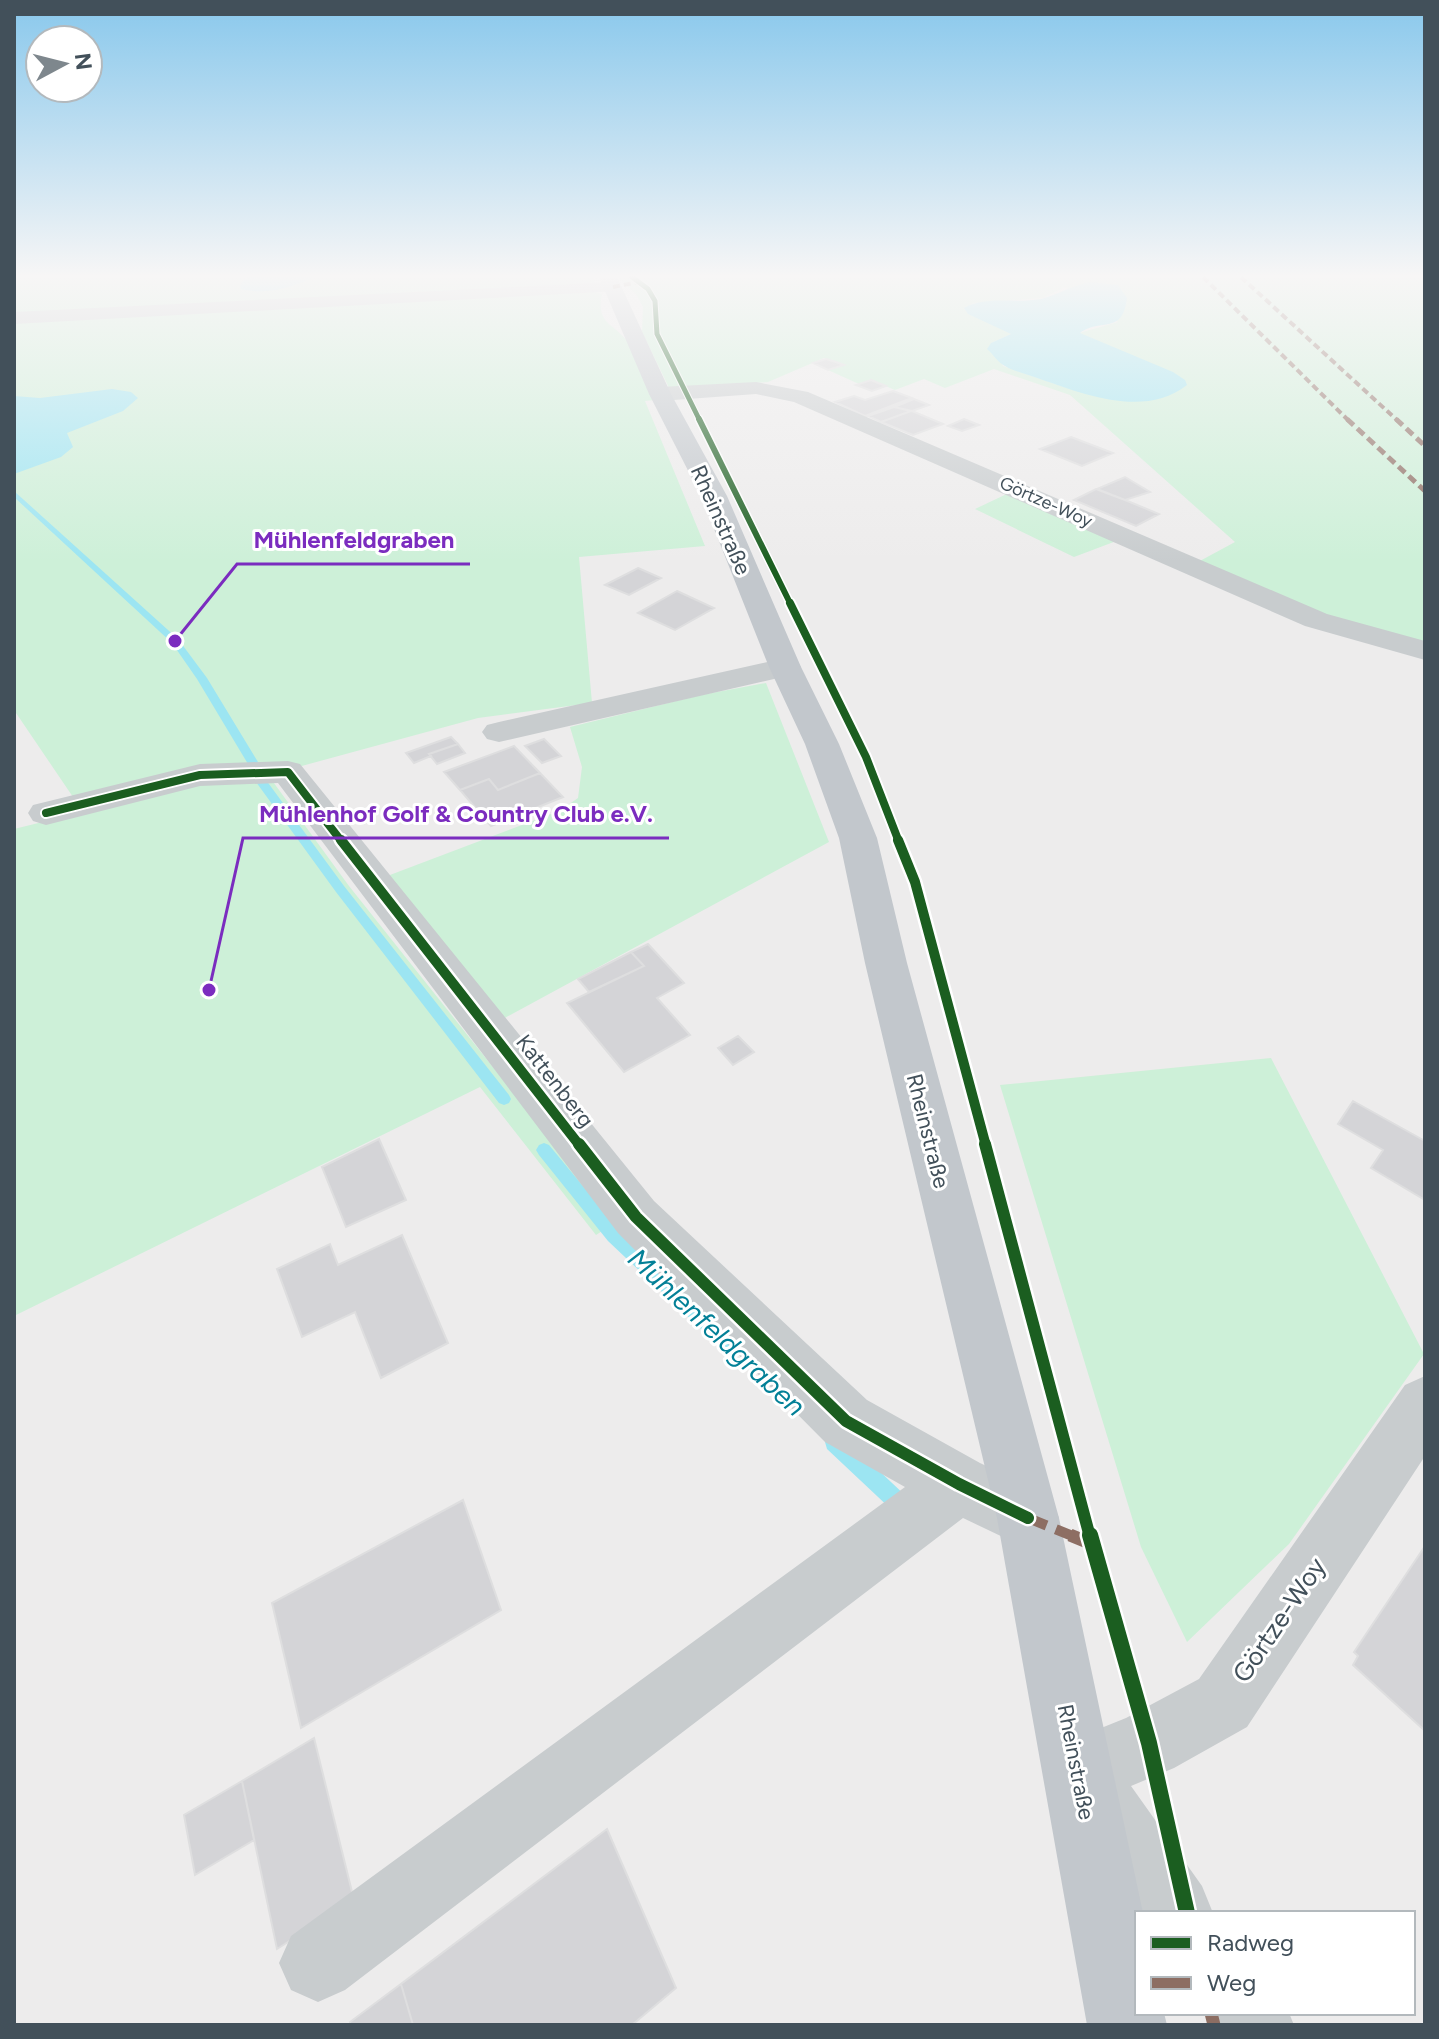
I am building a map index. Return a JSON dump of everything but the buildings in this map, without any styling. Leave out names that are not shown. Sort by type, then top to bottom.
[{"type":"main road","name":"Rheinstraße","points":[[650,372],[714,496],[785,667],[822,744],[858,838],[886,963],[1028,1518],[1127,2025]]},
{"type":"street","name":"Görtze-Woy","points":[[660,394],[756,388],[800,397],[1316,620],[1425,651]]},
{"type":"street","points":[[499,732],[785,667]]},
{"type":"street","name":"Kattenberg","points":[[46,813],[200,775],[288,772],[636,1217],[846,1421],[959,1484],[1028,1518]]},
{"type":"street","name":"Görtze-Woy","points":[[1079,1772],[1149,1743],[1223,1703],[1425,1405]]},
{"type":"street","points":[[318,1963],[959,1484]]},
{"type":"street","points":[[1079,1772],[1174,1911]]},
{"type":"green space","points":[[14,372],[643,372],[654,400],[645,401],[705,546],[579,557],[592,703],[478,718],[298,767],[75,800],[14,710]]},
{"type":"green space","points":[[661,372],[791,372],[768,382],[699,387],[674,398]]},
{"type":"green space","points":[[833,372],[986,372],[945,388],[924,379],[895,390],[871,380],[859,384]]},
{"type":"green space","points":[[1003,372],[1021,372],[1113,400],[1103,372],[1425,372],[1425,644],[1322,616],[1198,562],[1235,542],[1070,395]]},
{"type":"green space","points":[[1011,492],[1119,540],[1074,557],[975,509]]},
{"type":"green space","points":[[766,683],[829,842],[501,1020],[382,878],[559,811],[578,798],[582,767],[570,727],[701,695]]},
{"type":"green space","points":[[271,779],[349,886],[616,1222],[596,1235],[480,1087],[14,1316],[14,829],[205,782]]},
{"type":"green space","points":[[1271,1058],[1424,1354],[1289,1544],[1187,1642],[1141,1547],[1000,1085]]},
{"type":"water","points":[[1018,372],[1173,372],[1187,385],[1171,395],[1134,402],[1076,391]]},
{"type":"water","points":[[112,389],[131,392],[138,398],[123,411],[67,433],[73,447],[61,457],[14,474],[14,396],[40,398]]},
{"type":"waterway","name":"Mühlenfeldgraben","points":[[14,493],[175,641],[202,678],[252,762]]},
{"type":"waterway","name":"Mühlenfeldgraben","points":[[262,782],[340,889],[504,1099]]},
{"type":"waterway","name":"Mühlenfeldgraben","points":[[544,1150],[614,1236],[725,1340]]},
{"type":"waterway","name":"Mühlenfeldgraben","points":[[834,1442],[901,1505]]},
{"type":"marked path","points":[[1299,372],[1425,491]]},
{"type":"marked path","points":[[1345,372],[1425,446]]},
{"type":"marked path","points":[[1028,1518],[1092,1544]]},
{"type":"marked path","points":[[1212,2015],[1214,2025]]},
{"type":"cycle path","points":[[676,372],[866,757],[915,882],[1092,1544],[1149,1743],[1187,1911]]},
{"type":"cycle path","points":[[46,813],[200,775],[288,772],[636,1217],[846,1421],[959,1484],[1028,1518]]},
{"type":"place","name":"Mühlenfeldgraben","points":[[175,641]]},
{"type":"place","name":"Mühlenhof Golf & Country Club e.V.","points":[[209,990]]}]
